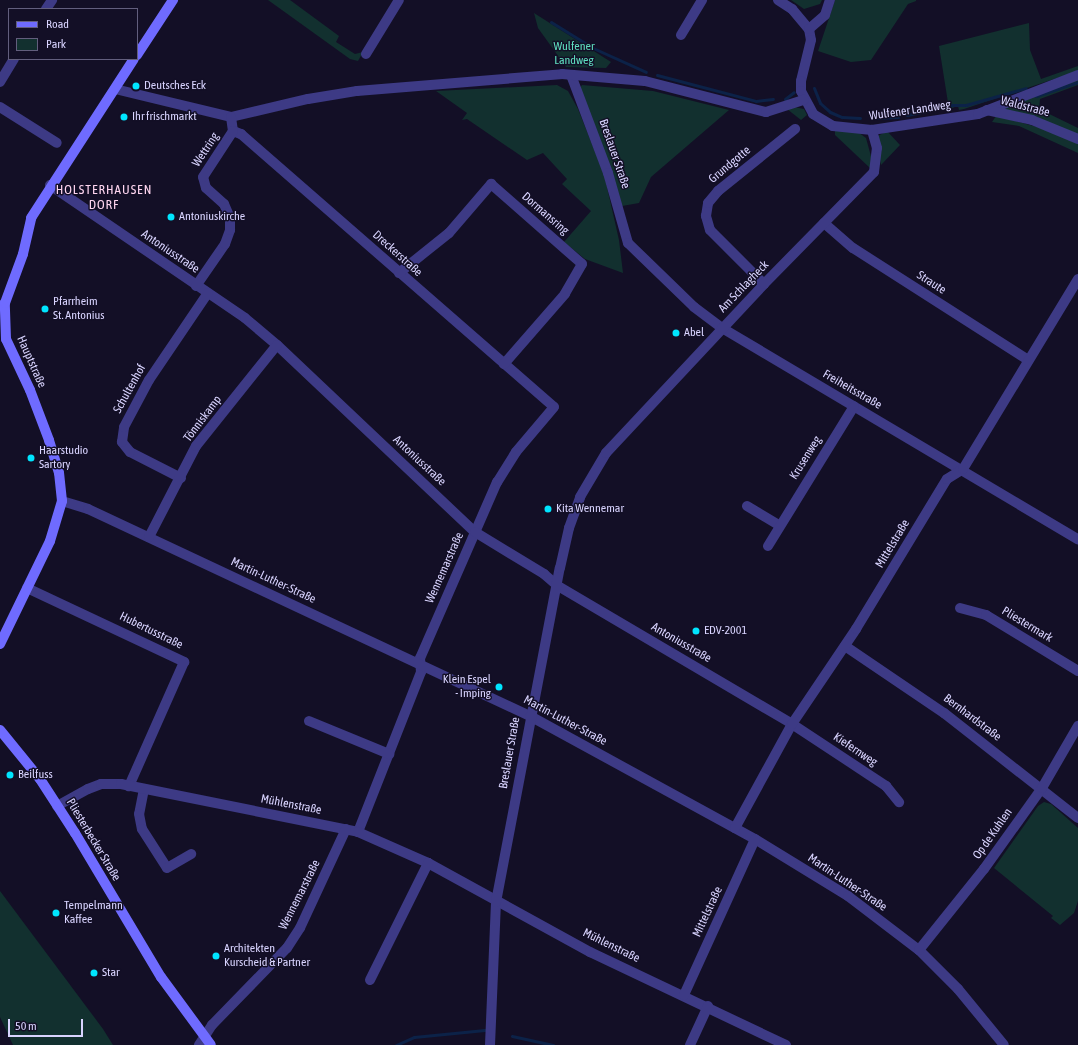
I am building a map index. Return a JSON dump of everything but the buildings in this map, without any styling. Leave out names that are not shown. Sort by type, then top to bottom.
[{"type":"main road","points":[[138,53],[173,0]]},
{"type":"main road","name":"Hauptstraße","points":[[0,644],[53,535],[62,501],[59,473],[49,440],[30,390],[6,339],[2,303],[23,254],[30,218],[50,185],[133,60]]},
{"type":"main road","name":"Pliesterbecker Straße","points":[[0,730],[40,779],[161,977],[202,1041],[211,1045]]},
{"type":"street","points":[[366,54],[399,0]]},
{"type":"street","points":[[680,35],[702,0]]},
{"type":"street","points":[[115,89],[231,117],[308,99],[357,91],[571,75],[645,81],[766,112],[804,100],[800,81],[811,40],[809,29],[792,9],[778,0]]},
{"type":"street","points":[[809,29],[825,15],[830,0]]},
{"type":"street","points":[[0,82],[13,60]]},
{"type":"street","name":"Breslauer Straße","points":[[571,75],[608,173],[628,243]]},
{"type":"street","name":"Wulfener Landweg","points":[[804,100],[813,114],[833,126],[872,130],[918,125],[987,110],[1078,75]]},
{"type":"street","points":[[0,107],[57,143]]},
{"type":"street","name":"Waldstraße","points":[[987,110],[1032,120],[1078,139]]},
{"type":"street","points":[[231,117],[234,131]]},
{"type":"street","name":"Grundgotte","points":[[764,284],[710,230],[706,216],[708,203],[718,191],[795,129]]},
{"type":"street","name":"Am Schlagheck","points":[[606,453],[722,328],[874,172],[877,148],[872,130]]},
{"type":"street","name":"Dreckerstraße","points":[[234,131],[241,134],[399,274],[554,407]]},
{"type":"street","name":"Wettring","points":[[196,286],[225,244],[230,230],[230,218],[224,204],[206,188],[203,177],[234,131]]},
{"type":"street","name":"Dormansring","points":[[399,274],[449,233],[491,184],[582,264],[566,294],[504,364]]},
{"type":"street","name":"Antoniusstraße","points":[[50,185],[245,318],[277,345],[475,532],[544,574],[558,586],[792,724]]},
{"type":"street","name":"Straute","points":[[824,223],[853,248],[1028,360]]},
{"type":"street","name":"Freiheitsstraße","points":[[628,243],[694,307],[722,328],[963,469],[1078,539]]},
{"type":"street","name":"Mittelstraße","points":[[734,828],[792,724],[845,646],[947,479],[963,469],[1078,279]]},
{"type":"street","name":"Schultenhof","points":[[181,478],[130,452],[122,442],[124,427],[149,380],[208,293]]},
{"type":"street","name":"Tönniskamp","points":[[148,537],[181,478],[196,446],[277,345]]},
{"type":"street","name":"Krusenweg","points":[[768,546],[779,525],[854,406]]},
{"type":"street","name":"Wennemarstraße","points":[[358,832],[421,672],[420,658],[497,482],[516,452],[554,407]]},
{"type":"street","name":"Breslauer Straße","points":[[490,1045],[496,902],[530,716],[558,586],[564,547],[578,504],[588,480],[606,453]]},
{"type":"street","name":"Martin-Luther-Straße","points":[[62,501],[88,509],[530,716],[755,839],[848,896],[919,950],[958,989],[1004,1045]]},
{"type":"street","points":[[747,506],[779,525]]},
{"type":"street","name":"Hubertusstraße","points":[[27,588],[184,662],[130,786]]},
{"type":"street","name":"Pliestermark","points":[[960,608],[986,615],[1078,670]]},
{"type":"street","name":"Bernhardstraße","points":[[845,646],[944,713],[1042,788],[1078,818]]},
{"type":"street","points":[[309,721],[389,754]]},
{"type":"street","name":"Kiefernweg","points":[[792,724],[886,786],[899,802]]},
{"type":"street","name":"Op de Kuhlen","points":[[919,950],[984,869],[1042,788],[1078,726]]},
{"type":"street","name":"Mühlenstraße","points":[[57,806],[101,784],[130,786],[358,832],[428,863],[496,902],[590,952],[708,1006],[786,1045]]},
{"type":"street","points":[[144,789],[139,814],[142,829],[167,868],[191,854]]},
{"type":"street","name":"Wennemarstraße","points":[[202,1041],[212,1025],[287,948],[300,928],[346,830]]},
{"type":"street","name":"Mittelstraße","points":[[684,995],[755,839]]},
{"type":"street","points":[[370,980],[428,863]]},
{"type":"street","points":[[690,1045],[708,1006]]},
{"type":"green space","points":[[268,0],[290,0],[339,36],[336,42],[355,54],[363,52],[358,61],[350,59]]},
{"type":"green space","points":[[791,0],[822,0],[820,4],[804,9]]},
{"type":"green space","points":[[835,0],[916,1],[908,4],[871,60],[851,62],[818,51]]},
{"type":"green space","name":"Wulfener Landweg","points":[[534,13],[611,62],[606,68],[566,67],[538,28]]},
{"type":"green space","points":[[1029,23],[1030,50],[1041,79],[1078,66],[1078,71],[964,109],[959,110],[958,106],[949,109],[939,46]]},
{"type":"green space","points":[[1078,78],[1078,85],[1040,99],[1039,109],[1078,128],[1078,136],[998,109]]},
{"type":"green space","points":[[557,85],[568,91],[578,109],[604,174],[619,240],[623,273],[585,259],[564,242],[591,211],[562,184],[567,179],[543,153],[527,160],[467,119],[462,120],[467,113],[436,91]]},
{"type":"green space","points":[[582,85],[653,91],[729,110],[651,177],[639,203],[622,206],[600,139],[578,91]]},
{"type":"green space","points":[[794,107],[804,109],[807,115],[801,120],[787,109]]},
{"type":"green space","points":[[996,116],[1045,129],[1078,144],[1078,153],[1019,126],[992,122]]},
{"type":"green space","points":[[835,130],[858,132],[866,138],[872,160],[870,168],[835,135]]},
{"type":"green space","points":[[887,131],[900,145],[881,165],[876,137]]},
{"type":"green space","points":[[1044,802],[1051,804],[1078,828],[1078,901],[1074,913],[1060,925],[1051,918],[1053,916],[994,868],[1038,806]]},
{"type":"green space","points":[[0,891],[103,1029],[113,1045],[13,1045],[0,1017]]},
{"type":"waterway","points":[[551,22],[593,48],[646,72]]},
{"type":"waterway","points":[[657,75],[756,101],[773,99]]},
{"type":"waterway","points":[[1036,96],[1078,82]]},
{"type":"waterway","points":[[814,88],[820,103],[830,112],[842,117],[860,118]]},
{"type":"waterway","points":[[950,105],[966,105],[1026,88]]},
{"type":"waterway","points":[[785,99],[794,92]]},
{"type":"waterway","points":[[907,115],[940,108]]},
{"type":"waterway","points":[[871,118],[898,117]]},
{"type":"waterway","points":[[396,1045],[414,1037],[485,1030]]},
{"type":"waterway","points":[[512,1036],[553,1045]]},
{"type":"place","name":"Deutsches Eck","points":[[136,86]]},
{"type":"place","name":"Ihr frischmarkt","points":[[124,117]]},
{"type":"place","name":"Antoniuskirche","points":[[171,217]]},
{"type":"place","name":"Pfarrheim St. Antonius","points":[[45,309]]},
{"type":"place","name":"Abel","points":[[676,333]]},
{"type":"place","name":"Haarstudio Sartory","points":[[31,458]]},
{"type":"place","name":"Kita Wennemar","points":[[548,509]]},
{"type":"place","name":"EDV-2001","points":[[696,631]]},
{"type":"place","name":"Klein Espel - Imping","points":[[499,687]]},
{"type":"place","name":"Beilfuss","points":[[10,775]]},
{"type":"place","name":"Tempelmann Kaffee","points":[[56,913]]},
{"type":"place","name":"Architekten Kurscheid & Partner","points":[[216,956]]},
{"type":"place","name":"Star","points":[[94,973]]},
{"type":"district","name":"HOLSTERHAUSEN DORF","points":[[104,198]]}]
